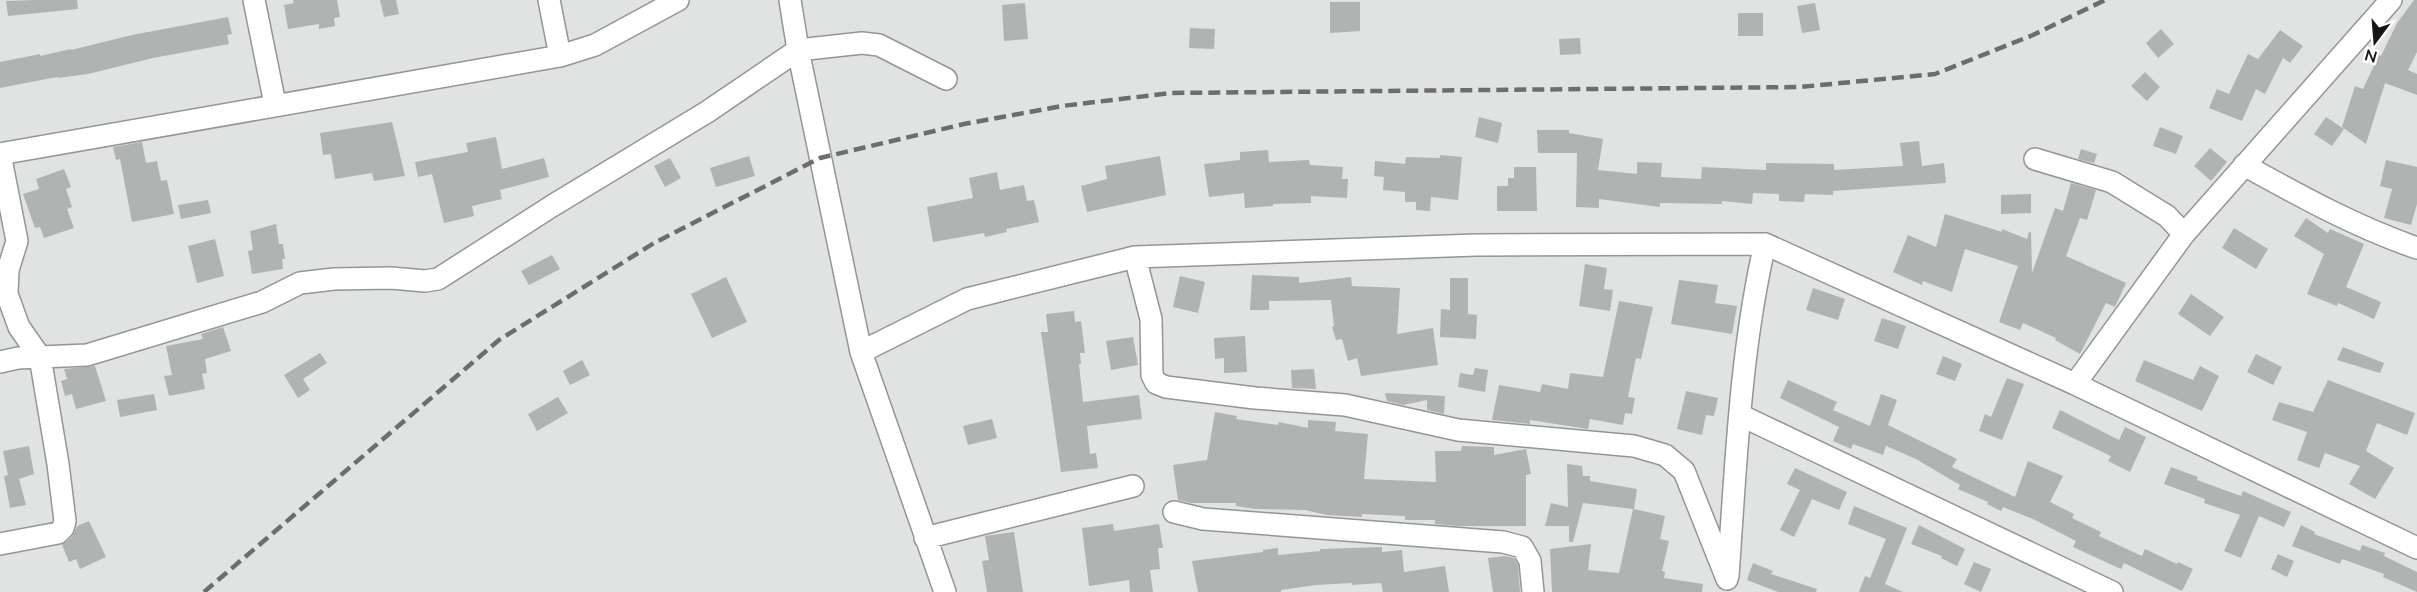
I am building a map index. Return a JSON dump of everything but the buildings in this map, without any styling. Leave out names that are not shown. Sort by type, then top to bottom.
[{"type":"street","points":[[254,0],[275,104]]},
{"type":"street","points":[[549,0],[560,56]]},
{"type":"street","points":[[0,544],[58,533],[65,521],[40,357],[19,327],[8,294],[8,270],[17,242],[0,154],[275,104],[560,56],[596,45],[678,0]]},
{"type":"street","points":[[790,0],[798,50],[861,352],[945,592]]},
{"type":"street","points":[[2075,384],[2184,234],[2391,0]]},
{"type":"street","points":[[0,362],[18,358],[87,355],[262,302],[300,283],[334,279],[391,278],[425,281],[438,279],[552,206],[707,112],[798,50],[862,43],[879,45],[946,79]]},
{"type":"street","points":[[2035,159],[2112,182],[2167,216],[2184,234]]},
{"type":"street","points":[[2244,165],[2323,208],[2393,240],[2417,248]]},
{"type":"street","points":[[861,352],[967,298],[1135,257],[1476,245],[1765,244],[1808,261],[2075,384],[2417,548]]},
{"type":"street","points":[[1727,586],[1740,415],[1754,292],[1765,244]]},
{"type":"street","points":[[1135,257],[1151,319],[1152,375],[1156,383],[1166,387],[1255,398],[1345,405],[1458,430],[1634,446],[1665,455],[1684,471],[1727,586]]},
{"type":"street","points":[[1740,415],[2112,592]]},
{"type":"street","points":[[925,538],[1133,486]]},
{"type":"street","points":[[1174,512],[1203,519],[1503,542],[1522,547],[1530,561],[1533,592]]},
{"type":"railway","points":[[204,592],[499,340],[654,243],[820,158],[964,124],[1062,106],[1171,93],[1800,87],[1935,74],[2033,35],[2105,0]]}]
